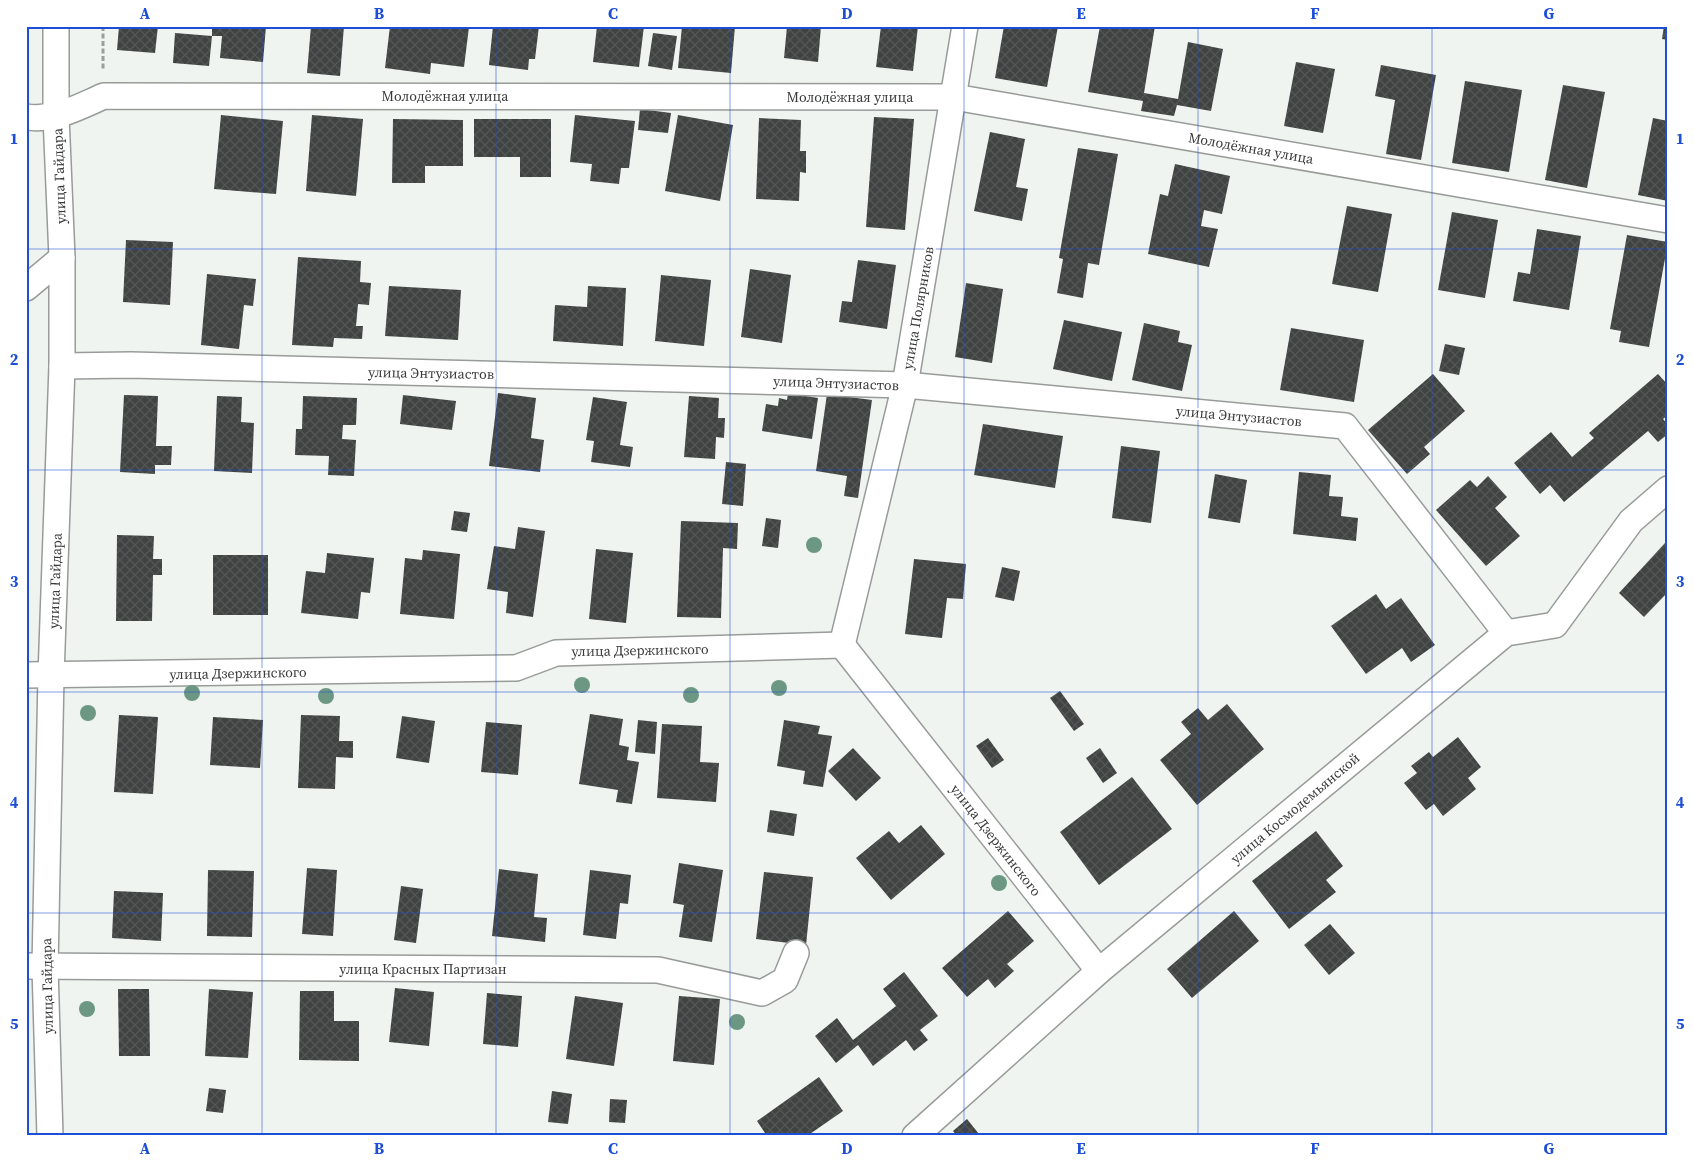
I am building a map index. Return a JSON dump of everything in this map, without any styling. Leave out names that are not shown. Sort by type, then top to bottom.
[{"type":"street","name":"улица Гайдара","points":[[50,1136],[36,966],[52,676],[62,366],[62,258],[56,116],[56,26]]},
{"type":"street","name":"улица Полярников","points":[[842,646],[905,385],[965,26]]},
{"type":"street","name":"Молодёжная улица","points":[[26,117],[56,116],[104,96],[954,97],[1668,220]]},
{"type":"street","points":[[26,288],[62,258]]},
{"type":"street","name":"улица Энтузиастов","points":[[62,366],[132,365],[905,385],[1345,426],[1506,633]]},
{"type":"street","points":[[1506,633],[1555,625],[1631,521],[1668,489]]},
{"type":"street","name":"улица Космодемьянской","points":[[915,1136],[1099,972],[1506,633]]},
{"type":"street","name":"улица Дзержинского","points":[[26,675],[516,668],[556,652],[842,646],[1099,972]]},
{"type":"street","name":"улица Красных Партизан","points":[[36,966],[658,970],[762,993],[785,980],[796,953]]},
{"type":"path","points":[[103,26],[104,96]]},
{"type":"building","points":[[119,26],[158,26],[155,53],[117,50]]},
{"type":"building","points":[[212,26],[266,26],[263,62],[220,58],[222,36],[212,36]]},
{"type":"building","points":[[311,26],[344,26],[340,76],[307,73]]},
{"type":"building","points":[[390,26],[469,27],[464,67],[431,63],[430,74],[385,68]]},
{"type":"building","points":[[493,26],[539,26],[535,59],[529,59],[528,70],[489,65]]},
{"type":"building","points":[[597,26],[644,26],[639,67],[593,62]]},
{"type":"building","points":[[682,26],[735,26],[731,73],[678,68]]},
{"type":"building","points":[[787,26],[821,26],[818,62],[784,58]]},
{"type":"building","points":[[881,26],[918,26],[913,71],[876,67]]},
{"type":"building","points":[[1004,26],[1058,26],[1047,87],[995,78]]},
{"type":"building","points":[[1100,26],[1155,26],[1144,93],[1178,99],[1188,42],[1223,49],[1211,111],[1177,105],[1174,116],[1141,111],[1143,101],[1088,92]]},
{"type":"building","points":[[1664,26],[1668,26],[1668,40],[1662,39]]},
{"type":"building","points":[[175,33],[212,36],[209,66],[173,63]]},
{"type":"building","points":[[653,33],[677,36],[672,70],[648,66]]},
{"type":"building","points":[[1296,62],[1335,69],[1323,133],[1284,126]]},
{"type":"building","points":[[1381,65],[1436,75],[1421,160],[1386,154],[1395,100],[1375,96]]},
{"type":"building","points":[[1465,81],[1522,90],[1509,172],[1452,163]]},
{"type":"building","points":[[1563,85],[1605,92],[1587,188],[1545,180]]},
{"type":"building","points":[[640,109],[671,113],[668,133],[638,130]]},
{"type":"building","points":[[221,115],[283,121],[276,194],[214,189]]},
{"type":"building","points":[[312,115],[363,119],[356,196],[306,191]]},
{"type":"building","points":[[575,115],[635,121],[629,168],[621,168],[619,184],[590,181],[592,164],[570,162]]},
{"type":"building","points":[[678,115],[733,125],[720,201],[665,191]]},
{"type":"building","points":[[874,117],[914,119],[905,230],[866,227]]},
{"type":"building","points":[[759,118],[801,120],[800,151],[806,151],[806,173],[800,172],[799,201],[756,199]]},
{"type":"building","points":[[1653,118],[1668,121],[1668,201],[1638,195]]},
{"type":"building","points":[[393,119],[463,120],[463,166],[425,166],[425,183],[392,183]]},
{"type":"building","points":[[474,119],[551,119],[551,177],[520,177],[520,157],[474,157]]},
{"type":"building","points":[[990,132],[1025,139],[1016,187],[1028,189],[1022,221],[974,211]]},
{"type":"building","points":[[1078,148],[1118,154],[1099,265],[1088,263],[1083,298],[1057,293],[1063,259],[1059,258]]},
{"type":"building","points":[[1175,164],[1230,176],[1222,214],[1204,210],[1201,226],[1218,229],[1209,267],[1148,254],[1160,194],[1168,196]]},
{"type":"building","points":[[1347,206],[1392,214],[1378,292],[1332,284]]},
{"type":"building","points":[[1452,212],[1498,220],[1485,298],[1438,290]]},
{"type":"building","points":[[1537,229],[1581,236],[1569,310],[1513,301],[1518,272],[1530,274]]},
{"type":"building","points":[[1627,235],[1668,242],[1649,347],[1619,342],[1621,331],[1610,329]]},
{"type":"building","points":[[126,240],[173,242],[170,305],[123,302]]},
{"type":"building","points":[[298,257],[361,261],[360,282],[371,283],[369,305],[358,304],[356,326],[363,326],[362,339],[334,338],[333,347],[292,345]]},
{"type":"building","points":[[858,260],[896,265],[887,329],[839,322],[842,301],[852,302]]},
{"type":"building","points":[[750,269],[791,275],[782,343],[741,337]]},
{"type":"building","points":[[207,274],[256,279],[253,306],[244,305],[239,349],[201,345]]},
{"type":"building","points":[[661,275],[711,280],[704,346],[655,341]]},
{"type":"building","points":[[966,283],[1003,289],[992,363],[955,357]]},
{"type":"building","points":[[389,286],[461,290],[458,340],[385,336]]},
{"type":"building","points":[[588,286],[626,288],[623,346],[553,341],[555,305],[587,307]]},
{"type":"building","points":[[1064,320],[1122,332],[1112,381],[1053,369]]},
{"type":"building","points":[[1144,323],[1180,331],[1178,342],[1192,345],[1182,391],[1132,380]]},
{"type":"building","points":[[1291,328],[1364,340],[1354,402],[1280,390]]},
{"type":"building","points":[[1445,344],[1465,348],[1459,375],[1439,371]]},
{"type":"building","points":[[1433,374],[1465,411],[1424,447],[1430,454],[1407,474],[1368,430]]},
{"type":"building","points":[[1658,374],[1668,385],[1668,415],[1663,419],[1668,425],[1668,434],[1658,442],[1648,431],[1564,502],[1550,485],[1540,494],[1514,463],[1551,432],[1572,457],[1594,438],[1589,433]]},
{"type":"building","points":[[498,393],[536,398],[531,438],[544,440],[540,472],[489,466]]},
{"type":"building","points":[[788,393],[818,398],[812,439],[762,431],[766,404],[778,406],[779,398],[787,400]]},
{"type":"building","points":[[827,394],[872,400],[858,498],[844,496],[847,476],[816,471]]},
{"type":"building","points":[[124,395],[158,396],[156,446],[172,446],[171,465],[155,465],[155,474],[120,472]]},
{"type":"building","points":[[403,395],[456,401],[452,430],[400,424]]},
{"type":"building","points":[[217,396],[242,397],[241,422],[254,423],[252,473],[214,471]]},
{"type":"building","points":[[303,396],[357,398],[356,425],[343,425],[342,439],[356,440],[354,476],[328,475],[329,456],[295,455],[296,429],[302,429]]},
{"type":"building","points":[[689,396],[719,398],[718,418],[725,418],[724,438],[716,437],[715,459],[684,457]]},
{"type":"building","points":[[593,397],[627,402],[620,445],[633,447],[630,467],[591,462],[594,441],[586,440]]},
{"type":"building","points":[[983,424],[1063,436],[1055,488],[974,475]]},
{"type":"building","points":[[1121,446],[1160,451],[1151,523],[1112,518]]},
{"type":"building","points":[[726,462],[746,464],[743,506],[722,504]]},
{"type":"building","points":[[1299,472],[1331,475],[1329,496],[1343,497],[1341,516],[1358,518],[1356,541],[1293,534]]},
{"type":"building","points":[[1215,474],[1247,480],[1240,523],[1208,518]]},
{"type":"building","points":[[1488,476],[1507,497],[1495,508],[1520,536],[1486,566],[1436,510],[1470,480],[1477,487]]},
{"type":"building","points":[[454,511],[470,513],[467,532],[451,530]]},
{"type":"building","points":[[766,518],[781,520],[778,548],[762,546]]},
{"type":"building","points":[[681,521],[738,523],[737,549],[723,548],[721,618],[677,617]]},
{"type":"building","points":[[518,527],[545,531],[533,617],[506,613],[508,592],[487,589],[494,546],[515,549]]},
{"type":"building","points":[[117,535],[154,536],[153,559],[162,559],[162,575],[153,575],[152,621],[116,621]]},
{"type":"building","points":[[1665,543],[1668,546],[1668,592],[1644,617],[1619,593]]},
{"type":"building","points":[[596,549],[633,553],[626,623],[589,619]]},
{"type":"building","points":[[423,550],[460,554],[454,619],[400,614],[405,558],[422,560]]},
{"type":"building","points":[[327,553],[374,558],[370,593],[361,592],[358,619],[301,613],[306,571],[325,573]]},
{"type":"building","points":[[213,555],[268,555],[268,615],[213,615]]},
{"type":"building","points":[[914,559],[966,564],[963,599],[947,598],[942,638],[905,634]]},
{"type":"building","points":[[1002,567],[1020,571],[1014,601],[995,597]]},
{"type":"building","points":[[1376,594],[1386,609],[1401,598],[1435,645],[1411,662],[1402,648],[1366,674],[1331,626]]},
{"type":"building","points":[[1060,691],[1084,724],[1074,731],[1050,698]]},
{"type":"building","points":[[1227,704],[1264,749],[1197,805],[1160,760],[1191,734],[1181,722],[1198,708],[1208,720]]},
{"type":"building","points":[[590,714],[623,719],[619,745],[629,747],[627,760],[639,762],[632,804],[616,802],[618,790],[579,784]]},
{"type":"building","points":[[119,715],[158,717],[153,794],[114,792]]},
{"type":"building","points":[[301,715],[340,716],[339,741],[353,741],[353,758],[336,757],[335,789],[298,788]]},
{"type":"building","points":[[402,716],[435,721],[429,763],[396,758]]},
{"type":"building","points":[[213,717],[263,720],[260,768],[210,765]]},
{"type":"building","points":[[638,720],[657,722],[655,754],[635,752]]},
{"type":"building","points":[[784,720],[820,726],[818,734],[832,736],[823,787],[803,784],[805,771],[777,766]]},
{"type":"building","points":[[486,722],[522,725],[518,775],[481,772]]},
{"type":"building","points":[[662,724],[702,726],[700,762],[719,763],[716,802],[657,798]]},
{"type":"building","points":[[1458,737],[1481,767],[1468,778],[1476,789],[1443,816],[1434,804],[1426,810],[1404,783],[1417,773],[1411,766],[1429,752],[1433,757]]},
{"type":"building","points":[[988,738],[1004,760],[992,768],[976,746]]},
{"type":"building","points":[[853,748],[881,778],[856,801],[828,771]]},
{"type":"building","points":[[1100,748],[1117,773],[1103,783],[1086,758]]},
{"type":"building","points":[[1132,777],[1172,829],[1099,885],[1060,832]]},
{"type":"building","points":[[770,810],[797,814],[794,836],[767,832]]},
{"type":"building","points":[[921,825],[945,854],[891,900],[856,858],[889,831],[899,843]]},
{"type":"building","points":[[1316,831],[1343,866],[1326,880],[1336,892],[1289,929],[1252,881]]},
{"type":"building","points":[[679,863],[723,870],[712,942],[679,937],[684,905],[673,903]]},
{"type":"building","points":[[307,868],[337,870],[333,936],[302,934]]},
{"type":"building","points":[[499,869],[538,874],[534,917],[547,918],[545,942],[492,936]]},
{"type":"building","points":[[208,870],[254,871],[252,937],[207,936]]},
{"type":"building","points":[[590,870],[631,875],[628,904],[620,903],[616,939],[583,935]]},
{"type":"building","points":[[764,872],[813,877],[806,945],[756,939]]},
{"type":"building","points":[[401,886],[423,889],[416,943],[394,940]]},
{"type":"building","points":[[114,891],[163,893],[161,941],[112,938]]},
{"type":"building","points":[[1008,911],[1034,941],[1007,964],[1014,971],[995,988],[988,979],[967,997],[942,968]]},
{"type":"building","points":[[1234,911],[1259,941],[1192,998],[1167,969]]},
{"type":"building","points":[[1330,924],[1355,953],[1329,975],[1304,945]]},
{"type":"building","points":[[904,972],[938,1016],[920,1030],[928,1040],[914,1051],[906,1040],[873,1066],[858,1045],[836,1063],[815,1036],[837,1018],[853,1040],[896,1006],[883,989]]},
{"type":"building","points":[[395,988],[434,992],[429,1046],[389,1042]]},
{"type":"building","points":[[118,989],[149,989],[150,1056],[119,1056]]},
{"type":"building","points":[[209,989],[253,992],[248,1058],[205,1056]]},
{"type":"building","points":[[300,991],[334,991],[334,1021],[359,1021],[359,1061],[299,1060]]},
{"type":"building","points":[[487,993],[522,996],[518,1047],[483,1044]]},
{"type":"building","points":[[575,996],[623,1003],[614,1066],[566,1059]]},
{"type":"building","points":[[679,996],[720,999],[714,1065],[673,1061]]},
{"type":"building","points":[[819,1077],[843,1111],[807,1136],[767,1136],[757,1121]]},
{"type":"building","points":[[209,1088],[226,1090],[223,1113],[206,1111]]},
{"type":"building","points":[[552,1091],[572,1094],[568,1124],[548,1122]]},
{"type":"building","points":[[610,1099],[627,1100],[625,1123],[609,1122]]},
{"type":"building","points":[[967,1119],[979,1134],[977,1136],[957,1136],[953,1131]]}]
